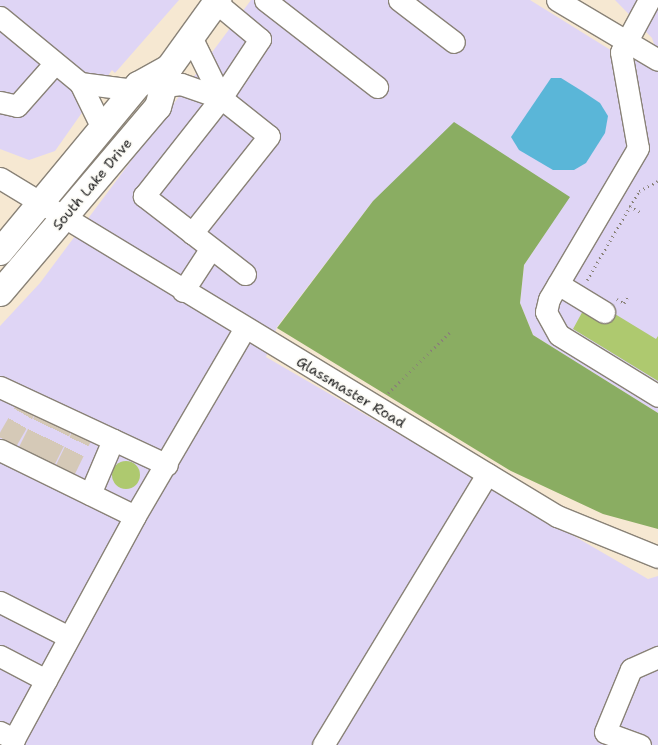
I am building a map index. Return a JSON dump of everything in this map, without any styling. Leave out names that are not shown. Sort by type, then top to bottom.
[{"type":"main road","name":"South Lake Drive","points":[[0,252],[51,212],[158,107],[167,77],[216,1]]},
{"type":"main road","name":"South Lake Drive","points":[[0,293],[102,128],[134,90],[167,77]]},
{"type":"street","points":[[265,0],[377,87]]},
{"type":"street","points":[[399,0],[454,42]]},
{"type":"street","points":[[558,0],[623,41],[658,60]]},
{"type":"street","points":[[649,0],[623,41],[622,60],[638,148],[546,305],[553,328],[658,396]]},
{"type":"street","points":[[216,1],[260,39],[221,98],[144,196],[246,274]]},
{"type":"street","points":[[0,17],[80,83],[102,128]]},
{"type":"street","points":[[192,38],[221,98]]},
{"type":"street","points":[[0,102],[17,106],[55,63]]},
{"type":"street","points":[[167,77],[221,98],[269,136],[192,234]]},
{"type":"street","points":[[80,83],[134,90]]},
{"type":"street","name":"Glassmaster Road","points":[[0,178],[51,212],[487,474],[594,534],[658,557]]},
{"type":"street","points":[[183,291],[212,248]]},
{"type":"street","points":[[558,284],[606,303]]},
{"type":"street","points":[[0,732],[14,739],[135,516],[167,465],[245,328]]},
{"type":"street","points":[[0,387],[47,413],[167,465]]},
{"type":"street","points":[[90,494],[113,440]]},
{"type":"street","points":[[3,447],[63,475],[90,494],[135,516]]},
{"type":"street","points":[[323,745],[487,474]]},
{"type":"street","points":[[0,602],[69,637]]},
{"type":"street","points":[[0,656],[46,680]]},
{"type":"street","points":[[640,745],[604,732],[631,669],[658,657]]},
{"type":"path","points":[[594,284],[586,279],[630,206],[642,188],[658,181]]},
{"type":"path","points":[[630,206],[641,213]]},
{"type":"path","points":[[606,303],[624,303],[628,296]]},
{"type":"path","points":[[374,406],[452,330]]},
{"type":"shaded area","points":[[0,0],[179,0],[115,73],[112,70],[55,151],[29,160],[0,149]]},
{"type":"shaded area","points":[[251,0],[530,0],[609,49],[651,65],[656,50],[652,38],[615,0],[658,0],[658,413],[533,335],[520,303],[524,265],[569,197],[373,201],[277,327],[266,357],[648,579],[658,576],[658,745],[0,745],[0,326],[40,283]]},
{"type":"green space","points":[[454,122],[570,197],[524,265],[520,303],[533,335],[658,413],[658,529],[603,514],[511,471],[277,328],[373,201]]},
{"type":"green space","points":[[585,307],[610,311],[656,339],[658,336],[658,381],[573,329]]},
{"type":"green space","points":[[126,461],[136,465],[140,475],[136,485],[126,489],[116,485],[112,475],[116,465]]},
{"type":"water","points":[[551,78],[561,78],[600,103],[608,116],[605,133],[586,163],[574,170],[553,170],[519,150],[511,137]]},
{"type":"tunnel","points":[[7,441],[27,407]]},
{"type":"tunnel","points":[[28,452],[46,416]]},
{"type":"tunnel","points":[[45,460],[63,424]]},
{"type":"tunnel","points":[[65,470],[83,433]]}]
